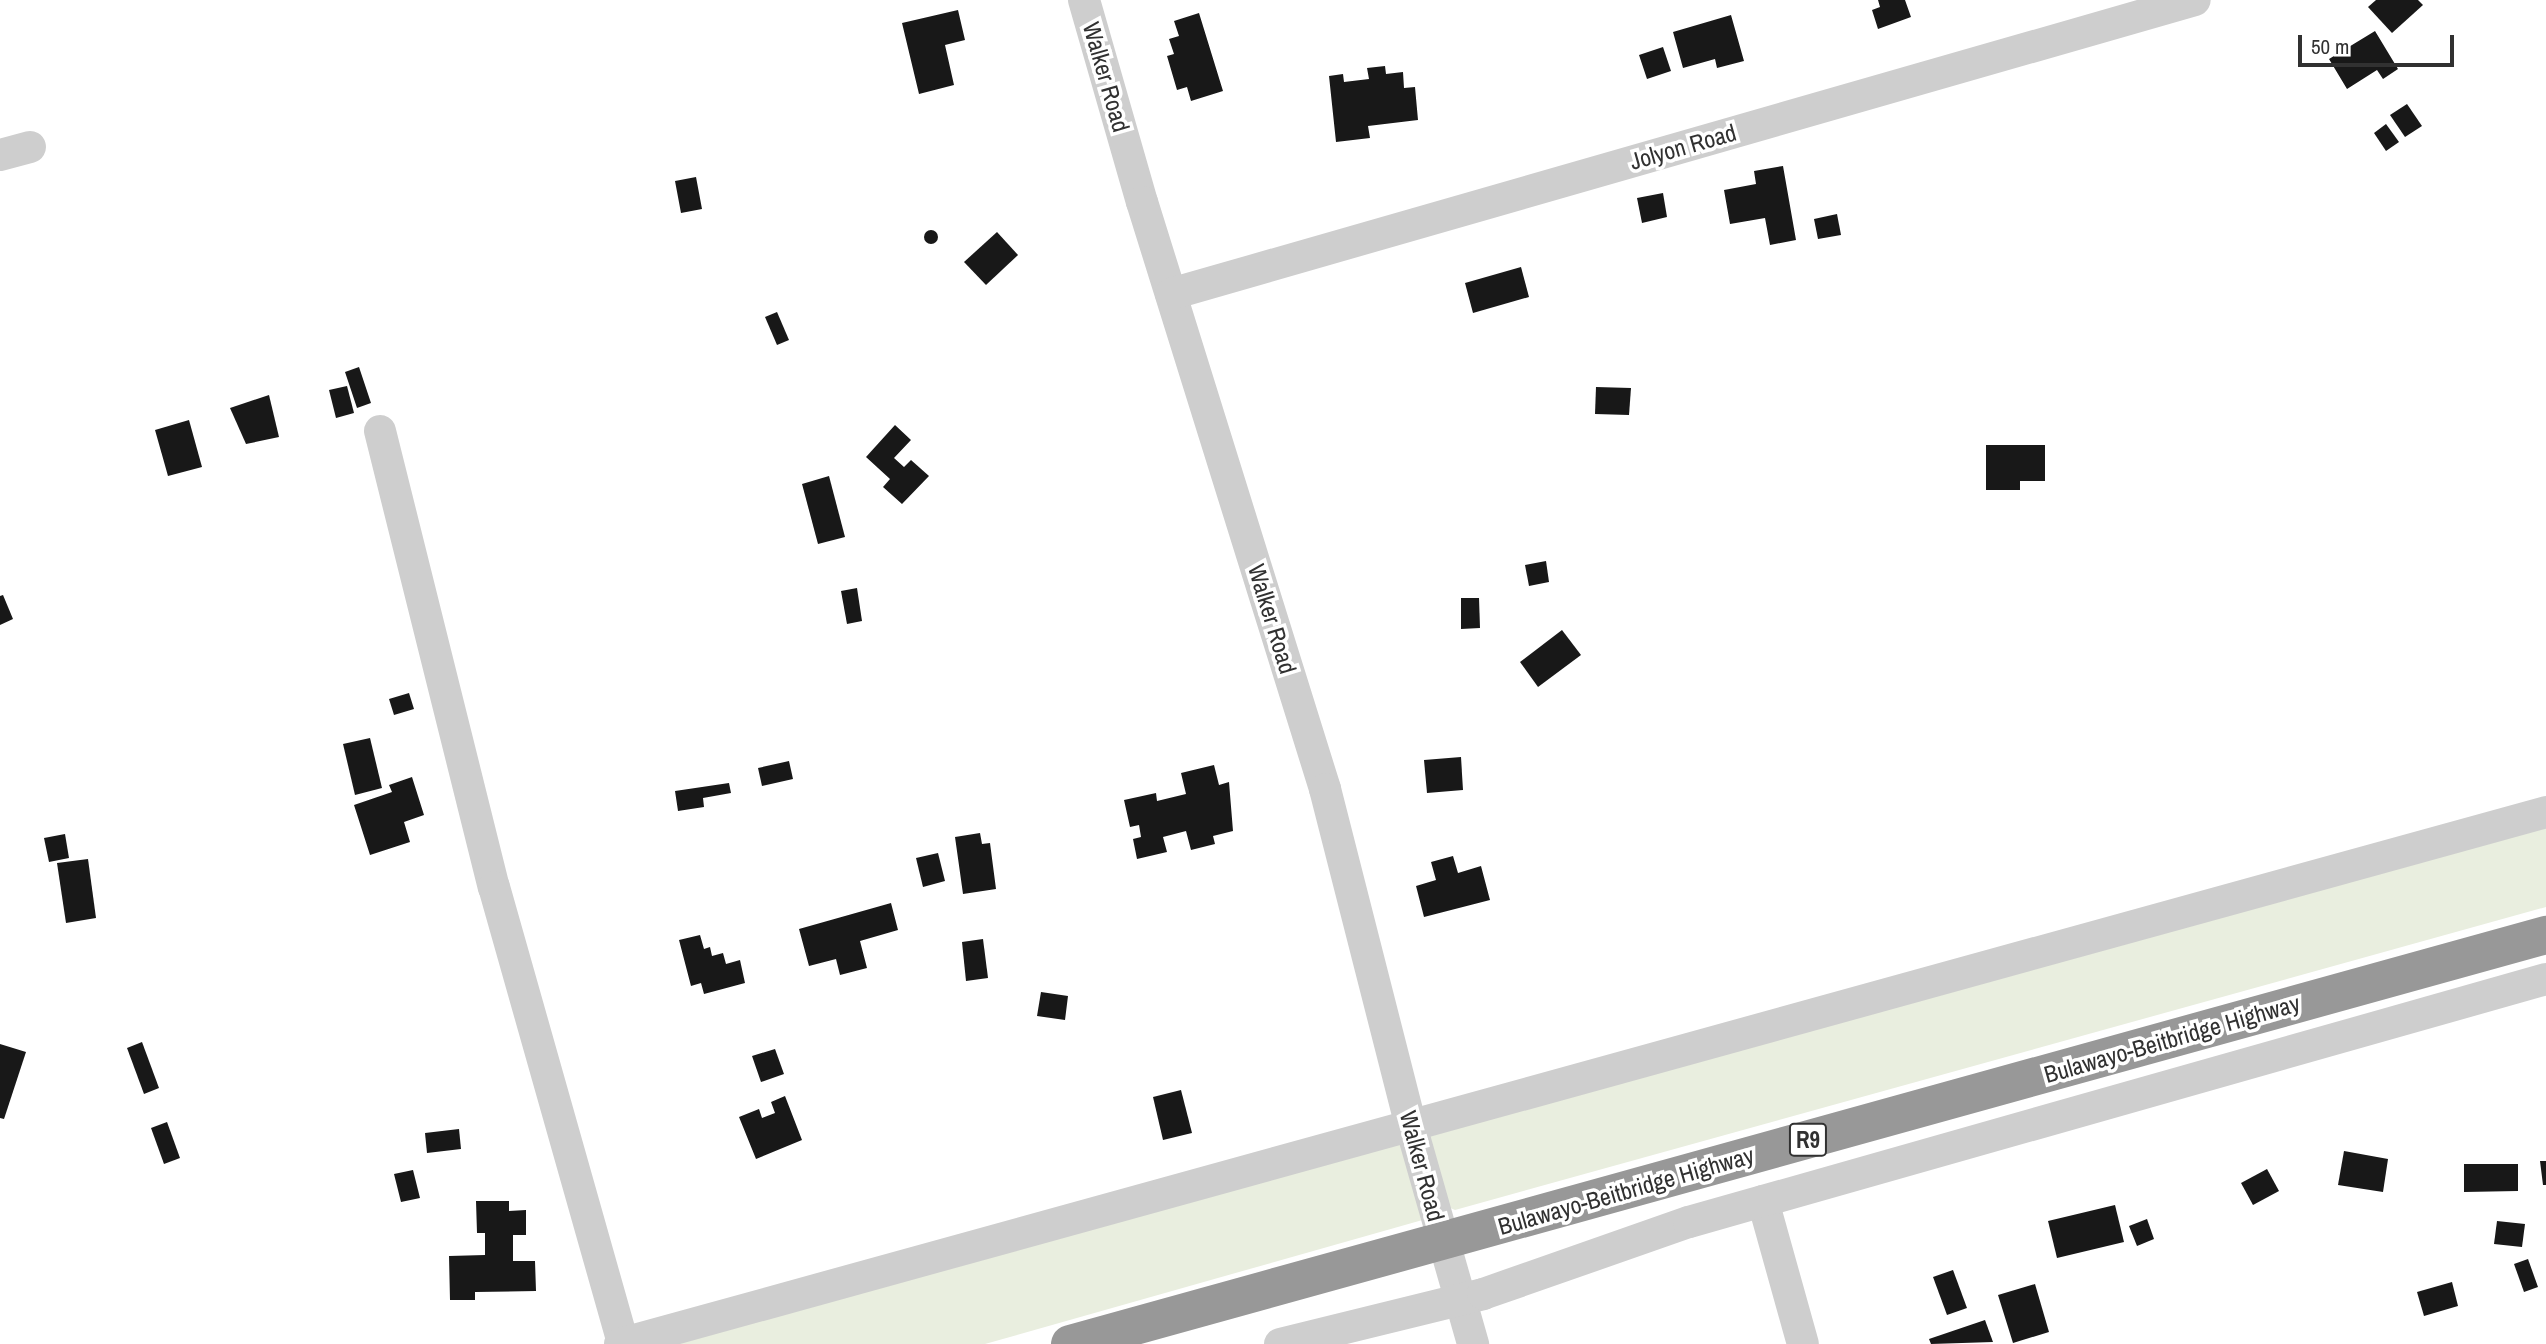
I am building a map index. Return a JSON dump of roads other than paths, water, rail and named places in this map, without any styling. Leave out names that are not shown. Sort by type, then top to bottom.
[{"type":"highway","name":"Bulawayo-Beitbridge Highway","points":[[1070,1344],[1443,1243],[2546,934]]},
{"type":"street","name":"Walker Road","points":[[1084,0],[1171,294],[1325,789],[1411,1126],[1473,1344]]},
{"type":"street","name":"Jolyon Road","points":[[1171,294],[2195,0]]},
{"type":"street","points":[[380,431],[501,913],[622,1344],[2546,812]]},
{"type":"street","points":[[1280,1344],[1460,1299],[1762,1201],[2546,979]]},
{"type":"street","points":[[1762,1201],[1803,1344]]}]
